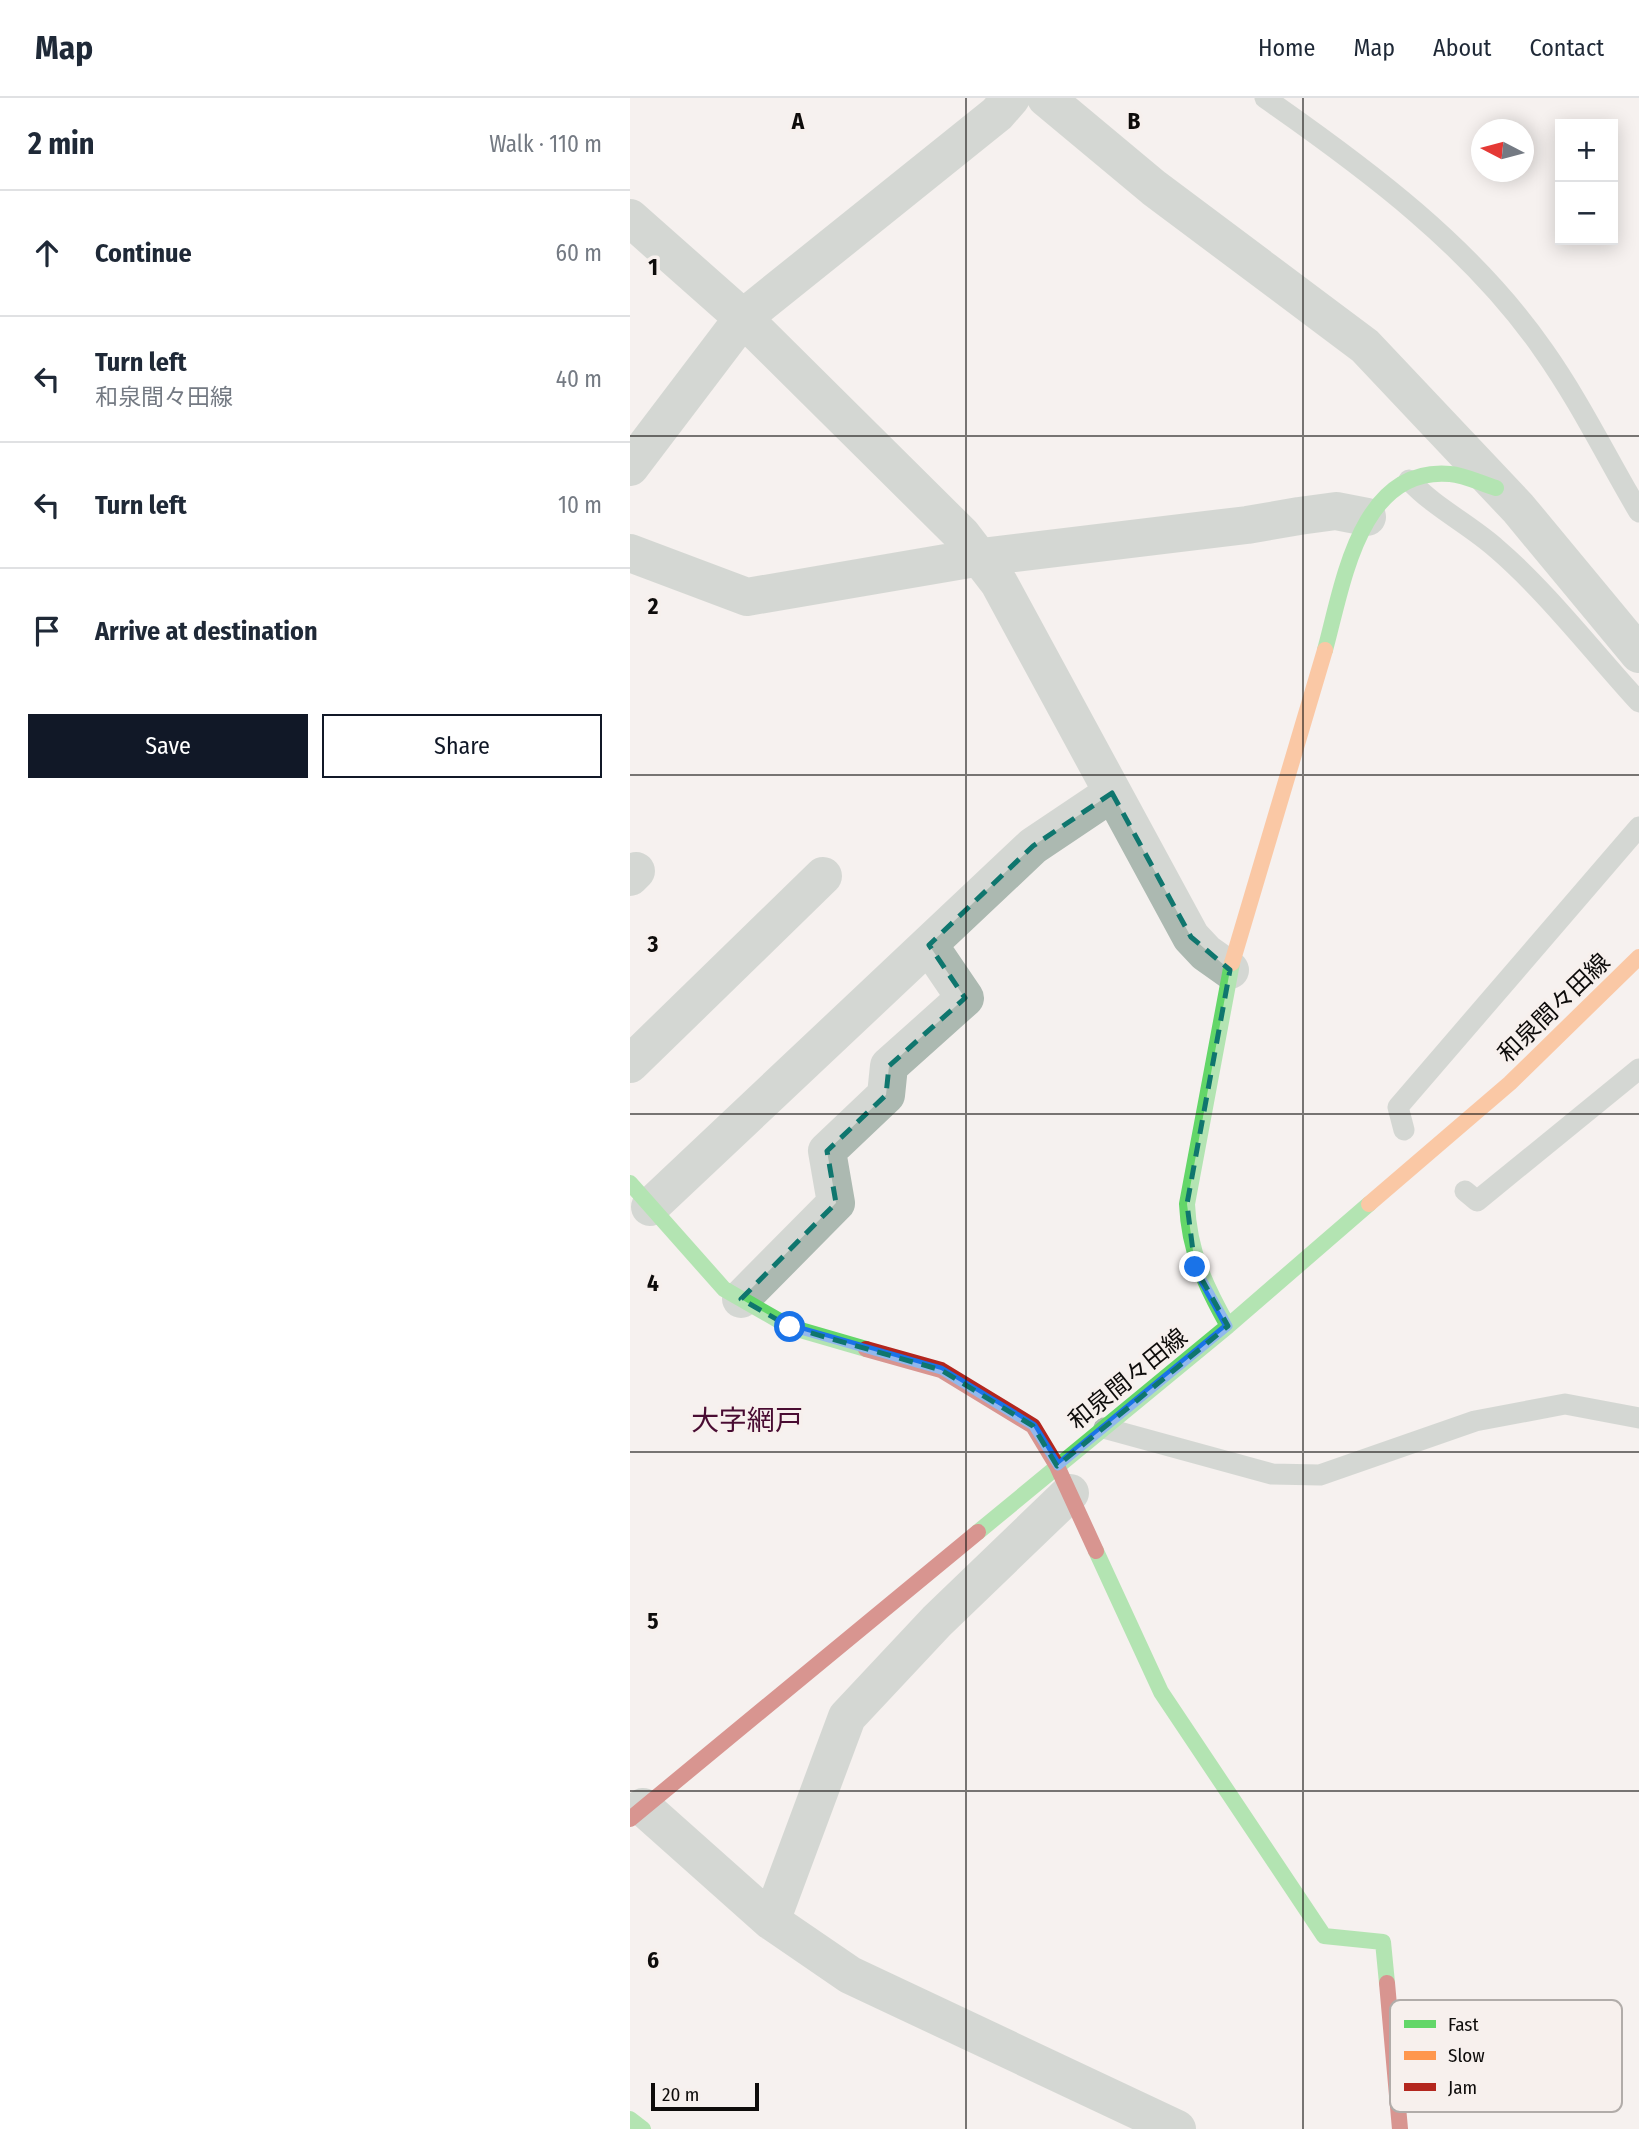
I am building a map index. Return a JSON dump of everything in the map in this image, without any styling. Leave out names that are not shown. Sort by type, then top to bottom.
[{"type":"street","points":[[630,467],[743,318],[997,114],[1011,98]]},
{"type":"street","points":[[1046,98],[1154,188],[1365,346],[1437,419],[1496,488],[1518,508],[1639,654]]},
{"type":"street","points":[[630,218],[743,318],[981,557],[999,583],[1191,937],[1206,953],[1230,970]]},
{"type":"street","points":[[1228,1326],[1195,1267],[1188,1237],[1187,1204],[1230,970],[1294,759],[1347,570],[1367,517],[1393,489],[1409,480],[1450,474],[1496,488]]},
{"type":"street","points":[[630,553],[747,597],[981,557],[1336,511],[1367,517]]},
{"type":"street","points":[[1112,793],[1034,846],[929,945],[640,1195],[724,1289],[741,1299],[790,1327],[941,1370],[1033,1426],[1064,1480],[1161,1692],[1324,1936],[1383,1941],[1390,2023]]},
{"type":"street","points":[[630,1064],[822,876]]},
{"type":"street","points":[[741,1299],[836,1203],[827,1151],[886,1094],[889,1066],[965,998],[929,945]]},
{"type":"street","name":"和泉間々田線","points":[[636,1813],[1064,1480],[1104,1427],[1228,1326],[1510,1083],[1639,957]]},
{"type":"street","points":[[771,1921],[848,1717],[1064,1480]]},
{"type":"street","points":[[636,1813],[771,1921],[850,1975],[1177,2129]]},
{"type":"street","points":[[630,2119],[643,2129]]},
{"type":"lane","points":[[1265,98],[1435,229],[1493,289],[1544,350],[1639,512]]},
{"type":"lane","points":[[1409,480],[1437,506],[1465,522],[1499,550],[1639,702]]},
{"type":"lane","points":[[1404,1130],[1398,1107],[1639,827]]},
{"type":"lane","points":[[1465,1191],[1477,1201],[1639,1069]]},
{"type":"lane","points":[[1104,1427],[1272,1474],[1320,1475],[1475,1421],[1565,1404],[1639,1418]]},
{"type":"highlighted area","points":[[1112,793],[1191,937],[1230,970],[1187,1204],[1195,1267],[1228,1326],[1057,1466],[1033,1426],[941,1370],[790,1327],[741,1299],[836,1203],[827,1151],[886,1095],[889,1066],[965,998],[929,945],[1033,846]]},
{"type":"traffic: fast","points":[[1325,650],[1348,564],[1360,535],[1375,509],[1395,489],[1419,477],[1450,474],[1496,488]]},
{"type":"traffic: fast","points":[[1228,1326],[1200,1267],[1191,1237],[1187,1204],[1232,963]]},
{"type":"traffic: fast","points":[[630,1183],[724,1289],[790,1327],[866,1349]]},
{"type":"traffic: fast","points":[[978,1532],[1228,1326],[1369,1204]]},
{"type":"traffic: fast","points":[[1096,1551],[1161,1692],[1324,1936],[1383,1942],[1387,1983]]},
{"type":"traffic: fast","points":[[630,2119],[643,2129]]},
{"type":"traffic: slow","points":[[1232,963],[1325,650]]},
{"type":"traffic: slow","points":[[1369,1204],[1510,1083],[1639,957]]},
{"type":"traffic: jam","points":[[866,1349],[941,1370],[1033,1426],[1057,1466],[1096,1551]]},
{"type":"traffic: jam","points":[[630,1819],[978,1532]]},
{"type":"traffic: jam","points":[[1387,1983],[1390,2017]]},
{"type":"traffic: jam","points":[[1398,2112],[1400,2129]]},
{"type":"district","name":"大字網戸","points":[[747,1420]]},
{"type":"route","points":[[790,1327],[941,1370],[1033,1426],[1058,1466],[1228,1326],[1195,1267]]}]
